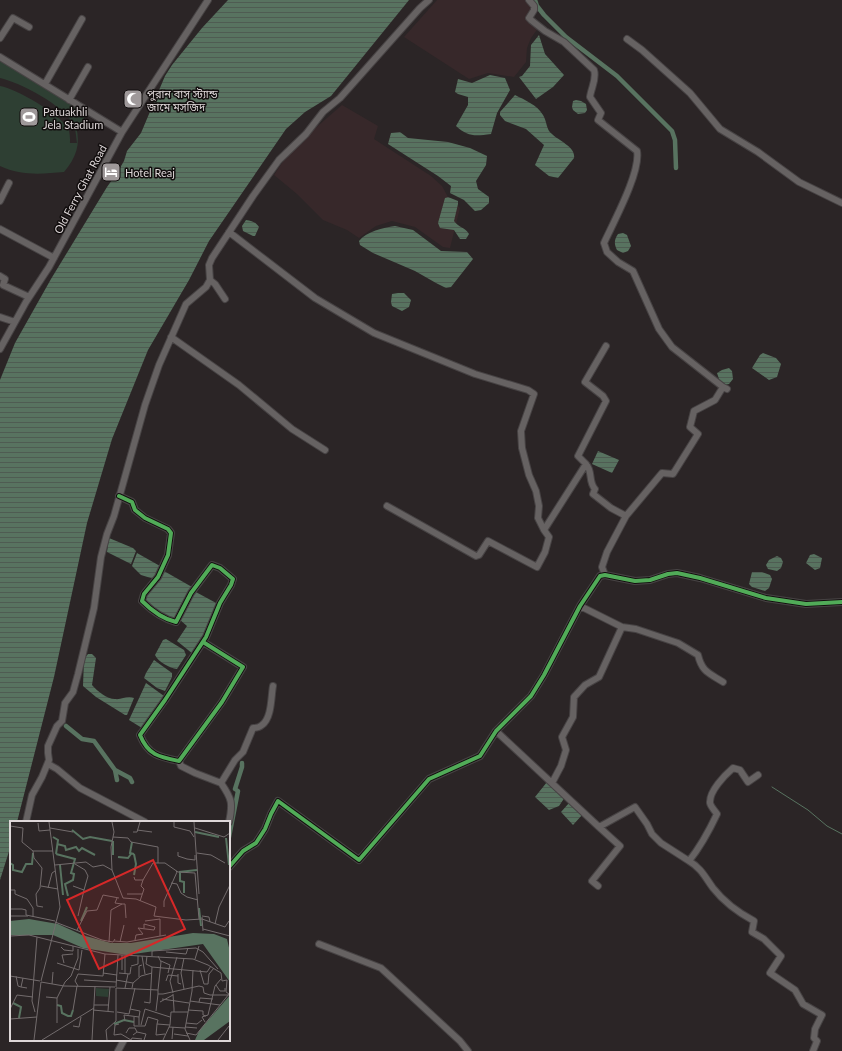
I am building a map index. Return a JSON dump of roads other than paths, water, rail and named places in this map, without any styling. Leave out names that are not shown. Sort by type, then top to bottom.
[{"type":"street","name":"Old Ferry Ghat Road","points":[[0,349],[29,297],[54,258],[122,132],[208,0]]},
{"type":"street","points":[[26,821],[32,796],[48,764],[48,746],[57,726],[62,721],[65,703],[73,692],[94,608],[101,557],[144,405],[159,365],[186,304],[206,287],[210,280],[209,265],[229,232],[279,160],[306,134],[323,112],[340,98],[420,8],[429,0]]},
{"type":"street","points":[[529,0],[534,6],[534,10],[529,18],[545,31],[564,42],[594,70],[596,76],[591,89],[590,97],[601,113],[598,120],[637,151],[638,157],[634,173],[624,202],[604,243],[607,252],[618,262],[633,271],[659,329],[672,347],[725,388],[715,400],[694,412],[690,427],[698,434],[673,474],[662,473],[626,516],[605,557],[602,567],[605,575]]},
{"type":"street","points":[[0,38],[13,18],[29,26]]},
{"type":"street","points":[[45,84],[82,19]]},
{"type":"street","points":[[627,39],[642,50],[690,93],[720,129],[758,152],[799,182],[842,203]]},
{"type":"street","points":[[0,57],[122,132]]},
{"type":"street","points":[[69,100],[88,67]]},
{"type":"street","points":[[0,201],[9,184]]},
{"type":"street","points":[[0,229],[54,258]]},
{"type":"street","points":[[229,232],[315,298],[374,333],[475,374],[528,390],[534,394],[521,431],[522,448],[529,475],[536,491],[539,506],[538,518],[549,537],[548,543],[537,567],[488,540],[476,556],[387,506]]},
{"type":"street","points":[[0,276],[5,278],[3,285],[29,297]]},
{"type":"street","points":[[210,280],[215,284],[225,299]]},
{"type":"street","points":[[0,317],[15,322]]},
{"type":"street","points":[[171,337],[239,385],[292,429],[325,450]]},
{"type":"street","points":[[606,346],[585,382],[603,396],[606,401],[578,456],[589,468],[591,483],[596,489],[593,494],[611,508],[626,516]]},
{"type":"street","points":[[544,530],[586,464]]},
{"type":"street","points":[[119,496],[132,502],[135,510],[145,518],[168,529],[171,533],[168,555],[158,577],[144,594],[142,601],[149,608],[168,620],[176,622],[191,592],[212,565],[220,568],[233,579],[220,603],[203,642],[140,735],[144,744],[151,752],[161,757],[179,761]]},
{"type":"street","points":[[230,867],[243,851],[256,843],[265,830],[278,801],[359,860],[429,779],[480,756],[496,731],[534,692],[580,606],[600,576],[605,575],[635,581],[650,580],[668,574],[677,573],[694,576],[766,598],[806,604],[842,602]]},
{"type":"street","points":[[580,606],[622,627],[636,629],[678,643],[698,655],[703,669],[723,682]]},
{"type":"street","points":[[552,783],[561,766],[566,750],[562,737],[573,717],[574,698],[585,685],[599,677],[622,627]]},
{"type":"street","points":[[179,761],[222,702],[243,667],[203,642]]},
{"type":"street","points":[[221,783],[235,760],[243,752],[253,728],[263,725],[272,703],[273,686]]},
{"type":"street","points":[[496,731],[620,846],[592,881],[598,886]]},
{"type":"street","points":[[179,761],[181,766],[221,783],[230,795],[231,804],[229,821]]},
{"type":"street","points":[[48,764],[57,769],[80,788],[142,821]]},
{"type":"street","points":[[689,860],[699,849],[717,814],[710,802],[721,779],[733,768],[740,770],[748,782],[758,775]]},
{"type":"street","points":[[600,827],[635,807],[648,824],[652,834],[661,843],[699,868],[713,888],[722,897],[735,909],[754,921],[752,932],[764,939],[781,956],[770,973],[795,990],[802,1004],[822,1015],[815,1029],[814,1038],[817,1041],[813,1051]]},
{"type":"street","points":[[319,944],[381,968],[460,1041],[468,1051]]},
{"type":"street","points":[[118,1051],[123,1041]]},
{"type":"waterway","points":[[535,0],[537,6],[544,15],[566,37],[617,76],[672,131],[675,140],[676,168]]},
{"type":"waterway","points":[[66,726],[82,739],[94,741],[115,770],[117,780]]},
{"type":"waterway","points":[[230,832],[238,791],[235,789],[242,763]]},
{"type":"waterway","points":[[115,770],[130,778],[132,782]]},
{"type":"waterway","points":[[772,787],[808,810],[827,826],[842,834]]},
{"type":"place","name":"পুরান বাস স্ট্যান্ড জামে মসজিদ","points":[[133,99]]},
{"type":"place","name":"Patuakhli Jela Stadium","points":[[29,117]]},
{"type":"place","name":"Hotel Reaj","points":[[111,172]]}]
